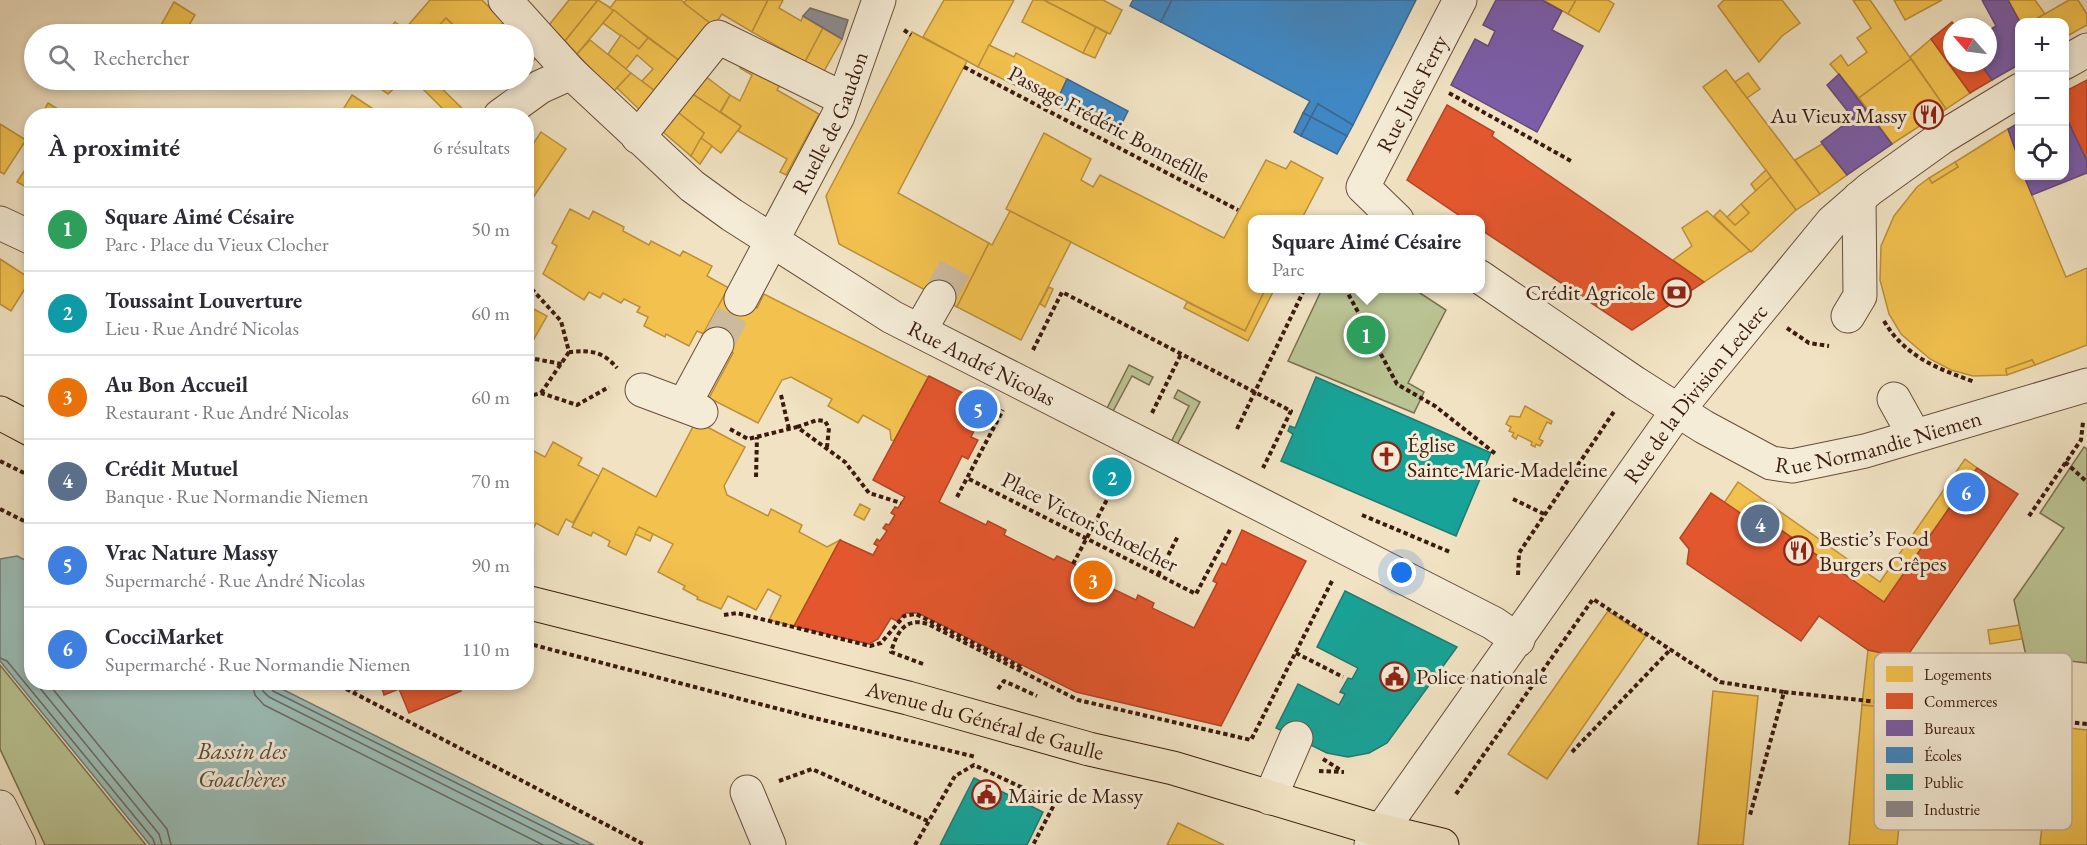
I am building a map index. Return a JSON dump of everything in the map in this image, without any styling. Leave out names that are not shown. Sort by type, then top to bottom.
[{"type":"main road","points":[[0,413],[24,426]]},
{"type":"main road","name":"Avenue du Général de Gaulle","points":[[534,604],[919,701],[1089,749],[1173,768],[1270,798],[1375,838],[1442,845]]},
{"type":"street","name":"Rue André Nicolas","points":[[505,0],[527,24]]},
{"type":"street","name":"Ruelle de Gaudon","points":[[741,299],[838,116],[879,0]]},
{"type":"street","name":"Rue Jules Ferry","points":[[1392,215],[1364,187],[1460,0]]},
{"type":"street","name":"Rue André Nicolas","points":[[534,32],[571,73],[692,186],[892,317],[1493,623],[1518,640]]},
{"type":"street","points":[[638,136],[718,37],[844,99]]},
{"type":"street","points":[[2069,60],[2087,50]]},
{"type":"street","points":[[511,108],[540,87],[571,73]]},
{"type":"street","name":"Rue de la Division Leclerc","points":[[1375,838],[1518,640],[1678,410],[1832,222],[1859,198],[1941,138],[2015,92]]},
{"type":"street","points":[[1848,316],[1860,296],[1859,198]]},
{"type":"street","points":[[0,223],[24,234]]},
{"type":"street","name":"Rue Normandie Niemen","points":[[1485,280],[1678,410],[1771,463],[1792,466],[1865,451],[2087,385]]},
{"type":"street","points":[[920,330],[939,297]]},
{"type":"street","points":[[642,390],[693,409],[717,344]]},
{"type":"street","points":[[1893,399],[1914,435]]},
{"type":"street","points":[[1270,798],[1296,738]]},
{"type":"street","points":[[747,792],[769,845]]},
{"type":"street","points":[[0,807],[19,845]]},
{"type":"path","name":"Passage Frédéric Bonnefille","points":[[964,67],[1238,210]]},
{"type":"path","points":[[1420,76],[1571,161]]},
{"type":"path","points":[[534,291],[561,321],[569,352],[541,393],[534,395]]},
{"type":"path","points":[[1062,292],[1291,411]]},
{"type":"path","points":[[1237,429],[1302,293]]},
{"type":"path","points":[[1348,293],[1397,384],[1436,406],[1497,455]]},
{"type":"path","points":[[1880,313],[1894,338],[1929,365],[1975,382],[1984,381]]},
{"type":"path","points":[[1782,324],[1809,343],[1829,346]]},
{"type":"path","points":[[569,352],[591,350],[611,361],[625,378],[642,390]]},
{"type":"path","points":[[535,358],[562,364]]},
{"type":"path","points":[[541,393],[576,405],[607,386],[624,391],[642,390]]},
{"type":"path","points":[[781,394],[789,429]]},
{"type":"path","points":[[1519,553],[1620,402]]},
{"type":"path","points":[[693,409],[748,439],[817,420],[825,421],[829,428],[827,448]]},
{"type":"path","points":[[797,427],[845,462],[869,493],[901,503]]},
{"type":"path","points":[[756,477],[757,437]]},
{"type":"path","points":[[2029,516],[2081,440]]},
{"type":"path","points":[[0,461],[24,473]]},
{"type":"path","points":[[2066,462],[2087,482]]},
{"type":"path","name":"Place Victor Schœlcher","points":[[957,497],[969,479],[1196,594]]},
{"type":"path","points":[[1513,499],[1544,514]]},
{"type":"path","points":[[0,509],[24,521]]},
{"type":"path","points":[[1356,512],[1450,552]]},
{"type":"path","points":[[1158,575],[1178,536]]},
{"type":"path","points":[[891,652],[896,634],[908,623],[917,621],[928,624],[1078,700],[1251,740],[1349,549]]},
{"type":"path","points":[[1456,794],[1593,599],[1720,682],[1784,692],[1874,702]]},
{"type":"path","points":[[736,613],[870,646],[881,643],[904,616],[916,614],[1021,667],[1022,665]]},
{"type":"path","points":[[534,645],[976,757]]},
{"type":"path","points":[[1572,752],[1671,650]]},
{"type":"path","points":[[1296,653],[1343,677]]},
{"type":"path","points":[[348,690],[645,845]]},
{"type":"path","points":[[1750,815],[1784,692]]},
{"type":"path","points":[[2072,722],[2087,724]]},
{"type":"path","points":[[915,845],[955,776],[974,765],[1055,803],[1033,845]]},
{"type":"path","points":[[747,792],[812,769],[930,822]]},
{"type":"path","points":[[1315,771],[1344,772]]},
{"type":"green space","points":[[1320,293],[1420,293],[1446,310],[1408,383],[1424,392],[1414,413],[1288,361]]},
{"type":"green space","points":[[1129,365],[1153,377],[1149,385],[1132,376],[1111,415],[1101,420]]},
{"type":"green space","points":[[1178,390],[1200,402],[1171,456],[1169,446],[1189,406],[1174,398]]},
{"type":"green space","points":[[2084,447],[2087,449],[2087,663],[2072,661],[2072,653],[2025,653],[2014,600],[2064,528],[2040,513]]},
{"type":"green space","points":[[0,665],[146,845],[45,845],[0,749]]},
{"type":"water","name":"Bassin des Goachères","points":[[17,556],[24,560],[24,690],[284,690],[594,845],[150,845],[0,661],[0,559]]},
{"type":"building: Logements","points":[[430,0],[482,0],[504,22],[502,24],[452,24],[446,18],[441,24],[409,24]]},
{"type":"building: Logements","points":[[569,0],[598,0],[565,41],[549,25]]},
{"type":"building: Logements","points":[[598,0],[614,10],[577,54],[565,41]]},
{"type":"building: Logements","points":[[616,0],[681,0],[714,26],[684,64],[610,8]]},
{"type":"building: Logements","points":[[686,0],[768,0],[752,32],[722,14],[714,26],[684,3]]},
{"type":"building: Logements","points":[[768,0],[783,0],[779,8],[801,21],[803,16],[823,28],[805,62],[752,32]]},
{"type":"building: Logements","points":[[944,0],[1014,0],[978,67],[923,37]]},
{"type":"building: Logements","points":[[1033,0],[1044,0],[1096,27],[1083,53],[1022,22]]},
{"type":"building: Logements","points":[[1044,0],[1103,0],[1122,10],[1110,34]]},
{"type":"building: Logements","points":[[1543,0],[1576,0],[1568,14]]},
{"type":"building: Logements","points":[[1576,0],[1608,0],[1614,4],[1599,32],[1568,14]]},
{"type":"building: Logements","points":[[1724,0],[1782,0],[1800,23],[1782,36],[1759,62],[1718,6]]},
{"type":"building: Logements","points":[[1853,0],[1870,0],[1911,59],[1859,98],[1830,64],[1841,55],[1848,66],[1867,52],[1857,38],[1871,28]]},
{"type":"building: Logements","points":[[1894,0],[1942,0],[1905,20]]},
{"type":"building: Logements","points":[[2008,0],[2035,0],[2045,14],[2038,18],[2018,18]]},
{"type":"building: Logements","points":[[2069,0],[2078,0],[2087,14],[2087,25],[2069,35],[2069,18],[2038,18]]},
{"type":"building: Logements","points":[[174,2],[195,15],[190,24],[162,24]]},
{"type":"building: Logements","points":[[614,10],[648,38],[639,49],[603,23]]},
{"type":"building: Logements","points":[[446,18],[452,24],[440,24]]},
{"type":"building: Logements","points":[[1096,27],[1107,33],[1095,58],[1083,53]]},
{"type":"building: Logements","points":[[823,28],[842,39],[823,73],[805,62]]},
{"type":"building: Logements","points":[[912,32],[967,61],[898,193],[989,243],[957,307],[839,244],[826,196]]},
{"type":"building: Logements","points":[[621,35],[639,49],[648,38],[684,64],[659,94],[642,81],[653,69],[637,55],[626,69],[608,54]]},
{"type":"building: Logements","points":[[1931,39],[1943,56],[1943,72],[1955,72],[1970,93],[1946,109],[1910,57]]},
{"type":"building: Logements","points":[[590,40],[631,73],[613,92],[577,54]]},
{"type":"building: Logements","points":[[989,45],[1014,57],[1016,53],[1067,79],[1055,105],[978,67]]},
{"type":"building: Logements","points":[[745,58],[783,80],[777,90],[819,114],[786,175],[780,172],[787,159],[738,131],[741,126],[721,112],[730,95],[740,101],[752,75],[740,68]]},
{"type":"building: Logements","points":[[1911,59],[1946,109],[1892,144],[1859,98]]},
{"type":"building: Logements","points":[[1726,70],[1820,194],[1796,210],[1703,87]]},
{"type":"building: Logements","points":[[631,73],[659,94],[643,113],[617,88]]},
{"type":"building: Logements","points":[[701,73],[730,95],[719,114],[688,91]]},
{"type":"building: Logements","points":[[1748,73],[1760,89],[1747,98],[1735,82]]},
{"type":"building: Logements","points":[[424,90],[443,90],[462,108],[442,108]]},
{"type":"building: Logements","points":[[688,91],[741,126],[721,153],[701,138],[704,133],[675,110]]},
{"type":"building: Logements","points":[[352,95],[372,108],[344,108]]},
{"type":"building: Logements","points":[[48,103],[56,108],[45,108]]},
{"type":"building: Logements","points":[[675,110],[704,133],[691,156],[662,131]]},
{"type":"building: Logements","points":[[0,124],[24,139],[24,143],[4,174],[0,172]]},
{"type":"building: Logements","points":[[2008,129],[2015,149],[2015,180],[2026,180],[2066,277],[2087,268],[2087,345],[2035,365],[2032,360],[2006,369],[2007,375],[1973,376],[1951,370],[1930,359],[1901,334],[1889,314],[1880,280],[1881,246],[1894,216],[1917,187],[1929,178],[1932,183],[1958,167],[1955,162]]},
{"type":"building: Logements","points":[[541,132],[566,149],[534,196],[534,142]]},
{"type":"building: Logements","points":[[1044,133],[1091,159],[1081,180],[1093,187],[1100,175],[1224,238],[1266,160],[1286,169],[1291,161],[1323,178],[1304,215],[1248,215],[1248,293],[1264,293],[1245,331],[1006,209]]},
{"type":"building: Logements","points":[[701,138],[712,146],[700,164],[691,156]]},
{"type":"building: Logements","points":[[1822,144],[1847,175],[1820,194],[1795,160]]},
{"type":"building: Logements","points":[[1955,162],[1958,167],[1932,183],[1929,178]]},
{"type":"building: Logements","points":[[1766,170],[1771,177],[1756,191],[1751,184]]},
{"type":"building: Logements","points":[[24,171],[24,186],[17,182]]},
{"type":"building: Logements","points":[[1771,177],[1796,210],[1751,252],[1714,216],[1720,210],[1735,225],[1749,213],[1741,204]]},
{"type":"building: Logements","points":[[1741,204],[1749,213],[1735,225],[1727,217]]},
{"type":"building: Logements","points":[[570,209],[589,219],[593,211],[624,227],[623,231],[649,245],[651,241],[680,256],[683,251],[712,266],[707,276],[729,288],[704,334],[697,331],[689,346],[644,326],[648,317],[637,312],[640,307],[624,299],[621,303],[603,293],[600,298],[589,292],[584,300],[543,274],[557,246],[552,243]]},
{"type":"building: Logements","points":[[1010,211],[1071,242],[1021,340],[957,307],[989,243],[992,245]]},
{"type":"building: Logements","points":[[1707,211],[1750,251],[1704,282],[1673,260],[1692,246],[1682,228]]},
{"type":"building: Logements","points":[[0,259],[24,274],[24,290],[11,311],[0,304]]},
{"type":"building: Logements","points":[[1049,287],[1053,289],[1045,307],[1040,304]]},
{"type":"building: Logements","points":[[726,292],[757,308],[764,294],[928,377],[894,441],[891,440],[890,430],[863,415],[858,423],[828,406],[832,399],[791,377],[782,380],[758,423],[709,398],[733,353],[702,336]]},
{"type":"building: Logements","points":[[1264,293],[1272,293],[1248,341],[1184,308],[1187,302],[1245,331]]},
{"type":"building: Logements","points":[[534,309],[547,316],[534,339]]},
{"type":"building: Logements","points":[[2032,360],[2035,365],[2007,375],[2006,369]]},
{"type":"building: Logements","points":[[1525,406],[1552,421],[1551,424],[1547,422],[1539,439],[1543,441],[1540,446],[1531,445],[1532,442],[1518,435],[1516,439],[1512,436],[1514,433],[1509,431],[1511,427],[1506,424],[1510,416],[1520,417]]},
{"type":"building: Logements","points":[[696,421],[745,447],[724,486],[727,495],[768,516],[771,509],[802,525],[799,532],[827,547],[840,540],[794,626],[769,620],[781,596],[768,589],[756,610],[728,596],[721,609],[697,599],[698,597],[683,589],[685,586],[658,572],[673,544],[639,527],[626,555],[608,546],[610,541],[593,532],[591,536],[572,527],[603,468],[656,497]]},
{"type":"building: Logements","points":[[553,442],[582,458],[578,465],[599,476],[573,523],[566,519],[558,535],[536,523],[534,527],[534,451],[545,457]]},
{"type":"building: Logements","points":[[1965,459],[1977,468],[1884,602],[1758,514],[1752,521],[1724,503],[1738,482],[1880,582]]},
{"type":"building: Logements","points":[[860,504],[870,509],[864,520],[854,515]]},
{"type":"building: Logements","points":[[639,527],[653,534],[650,541],[635,534]]},
{"type":"building: Logements","points":[[1608,611],[1646,636],[1547,779],[1508,754]]},
{"type":"building: Logements","points":[[2019,625],[2022,639],[1990,644],[1988,630]]},
{"type":"building: Logements","points":[[1868,650],[1882,653],[1874,653],[1874,706],[1862,705]]},
{"type":"building: Logements","points":[[1713,691],[1758,696],[1743,845],[1698,845]]},
{"type":"building: Logements","points":[[1862,705],[1874,706],[1874,830],[1899,830],[1897,845],[1849,845]]},
{"type":"building: Logements","points":[[2072,728],[2087,730],[2087,845],[2040,845],[2042,830],[2072,830]]},
{"type":"building: Logements","points":[[1178,823],[1224,845],[1167,845]]},
{"type":"building: Commerces","points":[[1943,29],[1943,56],[1931,39]]},
{"type":"building: Commerces","points":[[1955,72],[1986,72],[1992,80],[1970,93]]},
{"type":"building: Commerces","points":[[2087,80],[2087,161],[2069,123],[2069,89]]},
{"type":"building: Commerces","points":[[1447,105],[1494,132],[1492,136],[1704,282],[1632,330],[1485,232],[1485,215],[1459,215],[1407,180]]},
{"type":"building: Commerces","points":[[929,376],[987,405],[971,437],[978,440],[968,459],[962,456],[939,502],[986,525],[988,521],[1006,530],[1004,535],[1054,560],[1057,556],[1087,570],[1084,575],[1136,600],[1138,595],[1154,603],[1152,608],[1194,628],[1217,583],[1213,581],[1222,563],[1226,565],[1242,530],[1306,561],[1221,726],[1076,692],[918,613],[906,613],[897,621],[891,618],[878,639],[869,644],[794,626],[840,540],[873,555],[878,546],[874,544],[877,539],[880,541],[887,531],[883,528],[886,524],[889,525],[895,515],[891,513],[895,507],[898,508],[905,497],[873,480]]},
{"type":"building: Commerces","points":[[1977,468],[2018,494],[1909,653],[1882,653],[1868,650],[1819,616],[1801,641],[1687,564],[1689,549],[1680,538],[1711,493],[1752,521],[1758,514],[1884,602]]},
{"type":"building: Commerces","points":[[382,690],[396,690],[384,695]]},
{"type":"building: Commerces","points":[[399,690],[461,690],[461,691],[409,713]]},
{"type":"building: Bureaux","points":[[1496,0],[1542,0],[1562,11],[1552,30],[1583,46],[1537,132],[1451,85],[1475,39],[1488,46],[1495,31],[1483,25]]},
{"type":"building: Bureaux","points":[[1982,0],[2008,0],[2018,18],[2015,18],[2015,67],[1992,80],[1986,72],[1997,72],[1997,18],[1992,18]]},
{"type":"building: Bureaux","points":[[1839,74],[1892,144],[1847,175],[1821,142],[1853,118],[1827,85]]},
{"type":"building: Bureaux","points":[[2069,123],[2087,161],[2087,173],[2032,195],[2026,180],[2069,180]]},
{"type":"building: Bureaux","points":[[2015,125],[2015,149],[2008,129]]},
{"type":"building: Écoles","points":[[1133,0],[1172,0],[1161,22],[1130,6]]},
{"type":"building: Écoles","points":[[1172,0],[1416,0],[1353,125],[1318,104],[1311,117],[1303,113],[1310,101],[1161,22]]},
{"type":"building: Écoles","points":[[1067,79],[1128,111],[1116,135],[1055,105]]},
{"type":"building: Écoles","points":[[1318,104],[1353,125],[1347,136],[1311,117]]},
{"type":"building: Écoles","points":[[1303,113],[1311,117],[1301,136],[1294,132]]},
{"type":"building: Écoles","points":[[1311,117],[1347,136],[1337,154],[1301,136]]},
{"type":"building: Public","name":"Église Sainte-Marie-Madeleine","points":[[1316,377],[1491,453],[1456,536],[1281,461],[1293,434],[1288,431],[1290,426],[1295,428]]},
{"type":"building: Public","name":"Police nationale","points":[[1345,591],[1457,647],[1387,743],[1369,753],[1348,757],[1327,753],[1276,728],[1298,684],[1339,705],[1345,694],[1340,692],[1348,678],[1352,679],[1358,668],[1317,647]]},
{"type":"building: Public","name":"Mairie de Massy","points":[[974,778],[1043,812],[1027,845],[940,845]]},
{"type":"building: Industrie","points":[[810,8],[848,20],[842,39],[803,16]]},
{"type":"tunnel","points":[[939,297],[955,268]]},
{"type":"tunnel","points":[[717,344],[741,299]]},
{"type":"place","name":"Au Vieux Massy","points":[[1928,115]]},
{"type":"place","name":"Crédit Agricole","points":[[1676,292]]},
{"type":"place","name":"Square Aimé Césaire","points":[[1366,335]]},
{"type":"place","name":"Vrac Nature Massy","points":[[978,409]]},
{"type":"place","name":"Église Sainte-Marie-Madeleine","points":[[1386,457]]},
{"type":"place","name":"Toussaint Louverture","points":[[1112,477]]},
{"type":"place","name":"CocciMarket","points":[[1966,492]]},
{"type":"place","name":"Crédit Mutuel","points":[[1760,524]]},
{"type":"place","name":"Bestie’s Food Burgers Crêpes","points":[[1798,551]]},
{"type":"place","name":"Au Bon Accueil","points":[[1093,580]]},
{"type":"place","name":"Police nationale","points":[[1395,676]]},
{"type":"place","name":"Mairie de Massy","points":[[987,795]]}]
